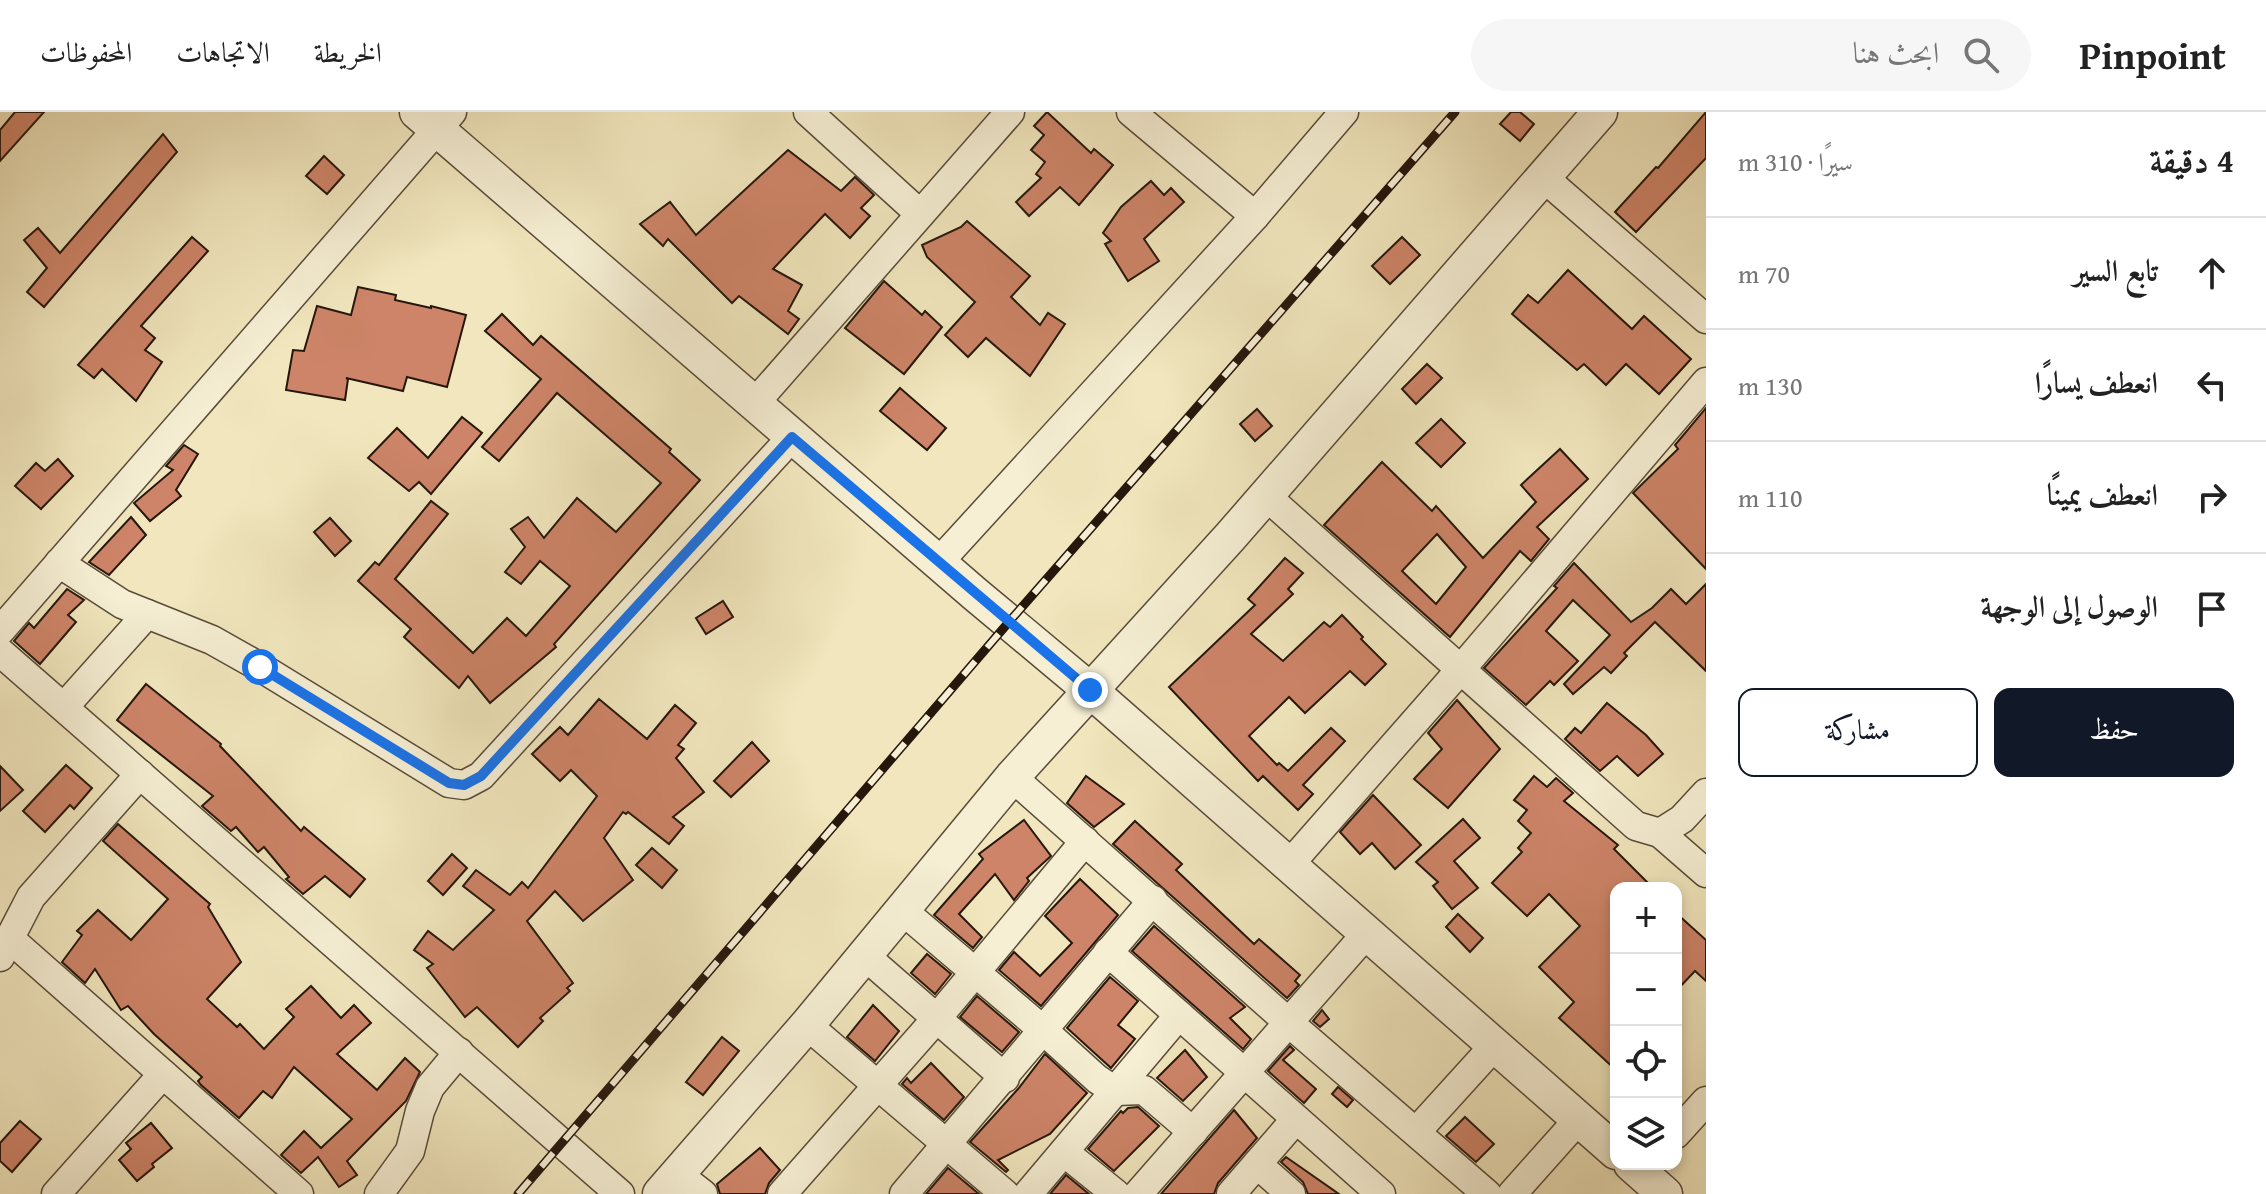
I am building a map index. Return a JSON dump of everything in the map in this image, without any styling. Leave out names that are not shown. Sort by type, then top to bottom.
[{"type":"street","points":[[808,112],[920,214]]},
{"type":"street","points":[[754,404],[1010,112]]},
{"type":"street","points":[[1131,112],[1255,216]]},
{"type":"street","points":[[938,563],[1255,216],[1344,112]]},
{"type":"street","points":[[703,1194],[668,1183],[807,1025],[1012,777],[1265,495],[1600,112]]},
{"type":"street","points":[[0,631],[435,118],[754,404],[1090,690],[1578,1120],[1646,1176]]},
{"type":"street","points":[[1543,177],[1706,319]]},
{"type":"street","points":[[1288,866],[1706,382]]},
{"type":"street","points":[[59,563],[122,604],[212,640],[449,783],[464,785],[481,776],[792,437]]},
{"type":"street","points":[[1265,495],[1636,826],[1660,833],[1706,873]]},
{"type":"street","points":[[64,707],[147,614]]},
{"type":"street","points":[[0,652],[620,1194]]},
{"type":"street","points":[[140,774],[31,897],[5,948],[163,1074],[299,1194]]},
{"type":"street","points":[[1012,777],[1487,1194]]},
{"type":"street","points":[[1660,833],[1682,819],[1706,793]]},
{"type":"street","points":[[782,1194],[937,1018],[1085,841]]},
{"type":"street","points":[[904,1194],[947,1147],[1153,900]]},
{"type":"street","points":[[902,910],[1097,1079],[1115,1091],[1144,1090],[1193,1132]]},
{"type":"street","points":[[1138,1194],[1367,933]]},
{"type":"street","points":[[1108,952],[1381,1194]]},
{"type":"street","points":[[864,955],[1005,1078]]},
{"type":"street","points":[[1028,1194],[1179,1015]]},
{"type":"street","points":[[807,1025],[1005,1194]]},
{"type":"street","points":[[1416,1132],[1495,1045]]},
{"type":"street","points":[[379,1194],[410,1151],[430,1087],[459,1052]]},
{"type":"street","points":[[56,1194],[163,1074]]},
{"type":"street","points":[[1682,1127],[1706,1101]]},
{"type":"street","points":[[1231,1194],[1296,1119]]},
{"type":"street","points":[[1512,1194],[1578,1120]]},
{"type":"street","points":[[1064,1152],[1116,1194]]},
{"type":"street","points":[[1257,1164],[1291,1194]]},
{"type":"building","points":[[15,112],[44,112],[0,161],[0,130]]},
{"type":"building","points":[[1047,112],[1091,153],[1094,149],[1113,165],[1079,205],[1060,187],[1029,216],[1016,202],[1041,178],[1036,174],[1045,162],[1031,150],[1044,135],[1034,126]]},
{"type":"building","points":[[1511,112],[1520,112],[1534,124],[1520,141],[1500,124]]},
{"type":"building","points":[[1706,112],[1706,158],[1636,232],[1615,212]]},
{"type":"building","points":[[163,134],[177,152],[44,307],[27,292],[47,268],[24,240],[38,228],[60,253]]},
{"type":"building","points":[[788,150],[841,191],[855,177],[874,195],[861,208],[870,216],[850,238],[825,214],[773,269],[802,285],[788,311],[799,319],[788,334],[739,296],[732,303],[668,239],[663,246],[640,224],[670,202],[696,235]]},
{"type":"building","points":[[324,156],[344,175],[327,194],[306,176]]},
{"type":"building","points":[[1151,181],[1164,195],[1171,188],[1184,202],[1144,239],[1159,261],[1128,281],[1105,244],[1111,241],[1103,233],[1121,207]]},
{"type":"building","points":[[967,221],[1030,276],[1011,297],[1040,325],[1048,313],[1065,324],[1030,376],[986,338],[968,357],[945,335],[975,302],[927,257],[922,245],[961,227]]},
{"type":"building","points":[[192,237],[208,251],[141,326],[155,338],[145,350],[162,362],[136,401],[102,369],[94,378],[78,365]]},
{"type":"building","points":[[1402,237],[1420,255],[1390,284],[1372,266]]},
{"type":"building","points":[[1568,270],[1632,329],[1644,316],[1691,359],[1659,394],[1626,364],[1606,385],[1584,364],[1577,370],[1512,314],[1528,295],[1538,303]]},
{"type":"building","points":[[884,281],[922,315],[925,311],[942,327],[904,374],[845,328]]},
{"type":"building","points":[[358,287],[396,295],[395,300],[466,315],[447,387],[407,377],[403,391],[346,378],[345,400],[286,390],[293,350],[304,351],[317,306],[351,315]]},
{"type":"building","points":[[502,314],[533,345],[541,336],[671,449],[669,452],[700,480],[554,644],[556,647],[490,703],[468,676],[459,688],[404,637],[411,629],[358,581],[375,562],[379,565],[431,501],[448,514],[395,579],[473,653],[507,618],[526,636],[570,586],[540,561],[521,584],[505,572],[525,547],[511,529],[528,517],[544,538],[577,498],[616,532],[661,483],[557,393],[499,461],[482,447],[541,379],[485,331]]},
{"type":"building","points":[[1427,364],[1442,378],[1416,404],[1402,389]]},
{"type":"building","points":[[900,388],[946,428],[927,450],[880,411]]},
{"type":"building","points":[[1706,408],[1706,569],[1633,493],[1678,449],[1675,445]]},
{"type":"building","points":[[1257,409],[1272,426],[1255,441],[1240,424]]},
{"type":"building","points":[[462,417],[482,433],[431,494],[419,482],[409,491],[368,458],[397,428],[428,458]]},
{"type":"building","points":[[1441,419],[1465,443],[1441,467],[1416,443]]},
{"type":"building","points":[[184,445],[198,454],[176,490],[181,496],[150,521],[134,503],[173,470],[166,466]]},
{"type":"building","points":[[1560,449],[1588,479],[1537,527],[1549,539],[1531,561],[1520,551],[1450,637],[1324,525],[1382,462],[1432,511],[1436,506],[1483,558],[1536,502],[1521,485]],"holes":[[[1437,534],[1466,567],[1436,604],[1402,571]]]},
{"type":"building","points":[[58,459],[73,476],[41,509],[15,486],[36,463],[45,471]]},
{"type":"building","points":[[131,517],[146,535],[109,575],[89,562]]},
{"type":"building","points":[[330,518],[351,541],[335,556],[314,532]]},
{"type":"building","points":[[1285,558],[1303,573],[1288,589],[1293,594],[1251,634],[1283,661],[1324,622],[1330,627],[1342,615],[1386,664],[1365,685],[1350,671],[1305,713],[1289,697],[1249,736],[1277,765],[1279,763],[1288,771],[1331,728],[1345,741],[1303,785],[1313,794],[1298,810],[1263,776],[1258,781],[1169,687],[1255,605],[1248,599]]},
{"type":"building","points":[[1574,563],[1631,622],[1652,608],[1671,589],[1686,604],[1706,584],[1706,671],[1655,622],[1624,653],[1627,656],[1611,673],[1604,667],[1573,694],[1564,684],[1610,635],[1573,600],[1546,631],[1578,661],[1554,685],[1550,681],[1526,705],[1484,668],[1557,588],[1554,586]]},
{"type":"building","points":[[67,589],[84,600],[68,615],[76,622],[40,664],[14,641],[29,623],[34,628]]},
{"type":"building","points":[[723,601],[733,617],[706,634],[696,618]]},
{"type":"building","points":[[146,684],[221,744],[301,831],[304,827],[365,879],[350,897],[325,876],[303,894],[286,879],[289,877],[264,847],[258,852],[236,827],[231,831],[202,806],[213,796],[117,720]]},
{"type":"building","points":[[599,699],[647,739],[675,705],[696,723],[678,745],[684,749],[676,758],[704,792],[673,817],[684,826],[669,844],[628,812],[623,812],[604,838],[633,880],[583,921],[555,891],[527,921],[573,983],[567,988],[570,991],[540,1018],[543,1021],[518,1047],[477,1007],[465,1017],[427,968],[433,964],[414,950],[428,931],[453,950],[494,910],[463,886],[476,870],[510,895],[522,882],[528,888],[597,796],[571,770],[560,781],[532,754],[560,727],[568,735]]},
{"type":"building","points":[[1457,700],[1500,749],[1448,808],[1414,779],[1442,749],[1428,733]]},
{"type":"building","points":[[1607,703],[1646,735],[1663,754],[1638,776],[1617,756],[1600,771],[1565,739],[1575,728],[1581,733]]},
{"type":"building","points":[[752,742],[769,761],[731,797],[714,781]]},
{"type":"building","points":[[66,765],[92,788],[74,809],[70,805],[45,832],[23,811]]},
{"type":"building","points":[[0,766],[23,790],[0,811]]},
{"type":"building","points":[[1086,776],[1124,804],[1094,827],[1067,803]]},
{"type":"building","points":[[1534,776],[1547,787],[1556,778],[1573,793],[1564,801],[1618,845],[1614,849],[1647,882],[1610,882],[1610,1065],[1559,1018],[1574,1002],[1539,967],[1580,926],[1549,894],[1527,916],[1492,883],[1522,852],[1518,848],[1531,833],[1518,821],[1527,810],[1514,800]]},
{"type":"building","points":[[1373,795],[1421,845],[1395,869],[1372,843],[1360,854],[1340,832]]},
{"type":"building","points":[[1463,819],[1480,838],[1454,861],[1478,888],[1452,909],[1433,886],[1438,882],[1416,862]]},
{"type":"building","points":[[1024,820],[1051,856],[1027,878],[1029,881],[1014,900],[995,874],[959,914],[982,937],[973,948],[934,915],[983,859],[979,854]]},
{"type":"building","points":[[1135,821],[1182,864],[1176,870],[1254,944],[1259,939],[1300,975],[1295,981],[1299,985],[1287,998],[1113,844]]},
{"type":"building","points":[[118,824],[210,904],[208,907],[241,962],[207,999],[237,1027],[240,1024],[264,1049],[294,1017],[286,1009],[311,986],[341,1018],[354,1005],[371,1023],[337,1054],[377,1090],[405,1058],[420,1072],[406,1101],[347,1161],[357,1175],[339,1187],[318,1157],[301,1173],[281,1155],[304,1131],[321,1148],[352,1119],[294,1067],[272,1098],[263,1091],[239,1118],[201,1085],[198,1081],[202,1077],[128,1006],[121,1010],[95,969],[85,983],[62,962],[82,935],[77,931],[98,910],[131,940],[168,899],[103,841]]},
{"type":"building","points":[[652,848],[677,870],[662,888],[636,865]]},
{"type":"building","points":[[452,854],[467,868],[443,895],[428,881]]},
{"type":"building","points":[[1080,879],[1118,915],[1041,1006],[999,970],[1014,952],[1040,976],[1072,943],[1045,916]]},
{"type":"building","points":[[1458,914],[1483,938],[1470,952],[1446,927]]},
{"type":"building","points":[[1682,918],[1706,940],[1706,981],[1695,971],[1682,985]]},
{"type":"building","points":[[1154,926],[1245,1007],[1230,1018],[1251,1039],[1243,1049],[1132,951]]},
{"type":"building","points":[[927,954],[951,974],[935,994],[911,973]]},
{"type":"building","points":[[1110,977],[1138,1001],[1118,1025],[1135,1039],[1111,1068],[1067,1028]]},
{"type":"building","points":[[977,996],[1019,1032],[1002,1052],[960,1017]]},
{"type":"building","points":[[873,1005],[899,1031],[875,1061],[847,1037]]},
{"type":"building","points":[[1322,1010],[1329,1019],[1320,1027],[1313,1021]]},
{"type":"building","points":[[722,1037],[739,1051],[703,1095],[686,1082]]},
{"type":"building","points":[[1290,1046],[1294,1050],[1283,1060],[1316,1089],[1304,1103],[1268,1071]]},
{"type":"building","points":[[1185,1050],[1207,1077],[1183,1101],[1157,1078]]},
{"type":"building","points":[[1045,1054],[1087,1093],[1050,1134],[998,1160],[1008,1170],[1006,1172],[970,1142]]},
{"type":"building","points":[[931,1063],[964,1097],[944,1120],[902,1084],[907,1078],[911,1083]]},
{"type":"building","points":[[1338,1087],[1353,1100],[1347,1107],[1332,1094]]},
{"type":"building","points":[[1138,1107],[1159,1126],[1114,1171],[1088,1149],[1121,1111],[1123,1113],[1128,1108]]},
{"type":"building","points":[[1234,1110],[1257,1138],[1218,1183],[1214,1194],[1161,1194]]},
{"type":"building","points":[[1465,1117],[1494,1144],[1476,1162],[1446,1136]]},
{"type":"building","points":[[20,1121],[41,1139],[12,1172],[0,1161],[0,1143]]},
{"type":"building","points":[[151,1123],[172,1148],[137,1181],[119,1160],[131,1149],[126,1143]]},
{"type":"building","points":[[760,1148],[780,1170],[769,1183],[765,1194],[720,1194],[717,1184]]},
{"type":"building","points":[[1286,1157],[1339,1194],[1308,1194],[1303,1182],[1281,1162]]},
{"type":"building","points":[[948,1168],[979,1194],[926,1194]]},
{"type":"building","points":[[1066,1175],[1089,1194],[1050,1194]]},
{"type":"railway","points":[[518,1194],[1008,623],[1455,112]]},
{"type":"route","points":[[260,667],[449,783],[464,785],[481,776],[792,437],[1090,690]]}]
